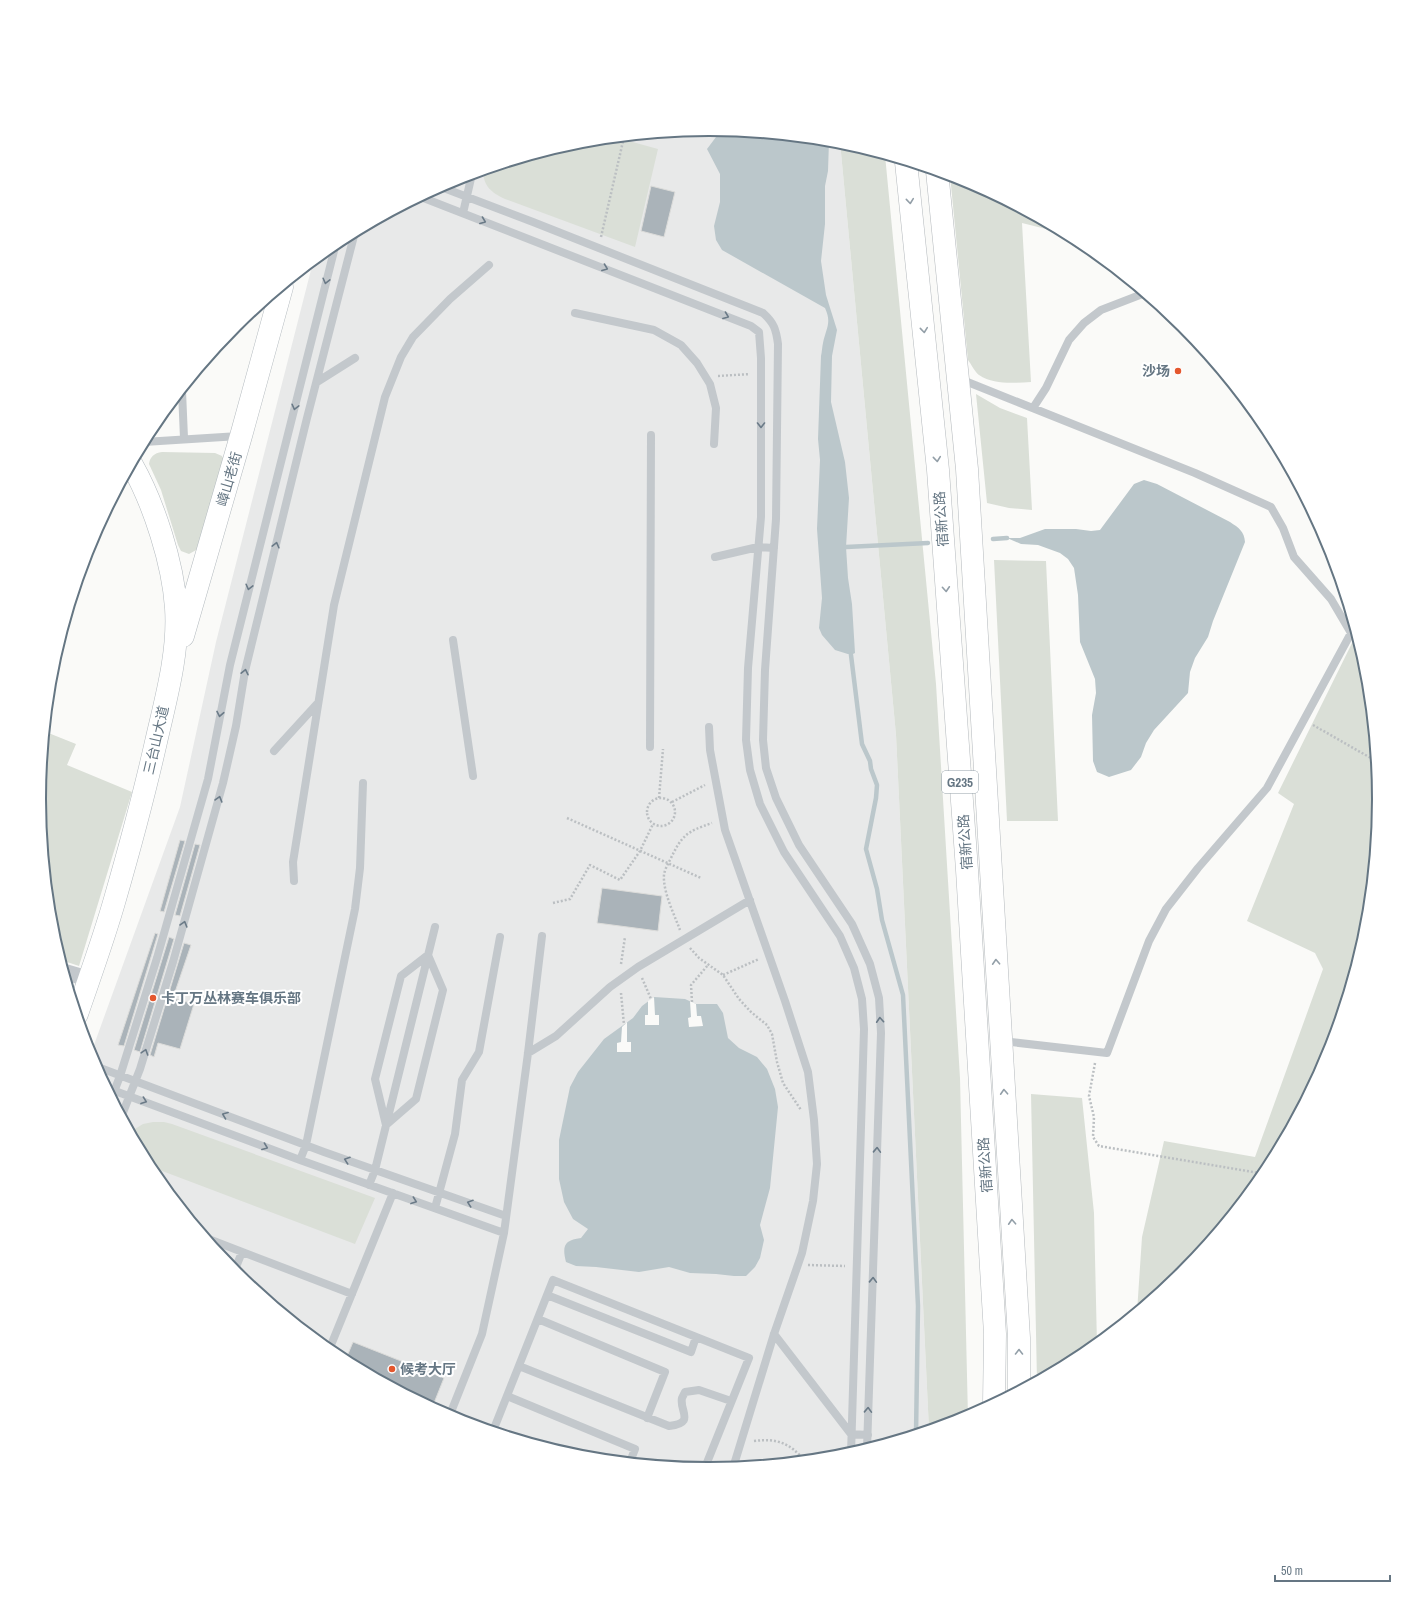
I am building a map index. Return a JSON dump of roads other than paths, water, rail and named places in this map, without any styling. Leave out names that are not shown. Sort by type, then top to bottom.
[{"type":"main road","name":"宿新公路","points":[[906,166],[938,470],[966,862],[995,1334],[994,1399]]},
{"type":"main road","name":"宿新公路","points":[[938,177],[967,469],[1019,1338],[1019,1386]]},
{"type":"main road","name":"嶂山老街","points":[[172,670],[241,436],[280,294]]},
{"type":"main road","name":"三台山大道","points":[[79,1007],[115,900],[140,806],[172,670],[176,610],[172,576],[156,521],[134,470]]},
{"type":"street","points":[[70,973],[89,979]]},
{"type":"lane","points":[[463,213],[470,181]]},
{"type":"lane","points":[[449,190],[763,313],[771,320],[776,331],[778,344],[776,519],[765,685],[763,740],[766,768],[776,798],[800,846],[852,924],[870,964],[878,998],[881,1033],[867,1443]]},
{"type":"lane","points":[[427,199],[751,326],[759,332],[761,373],[761,517],[748,668],[746,740],[750,770],[760,804],[784,852],[840,936],[854,968],[862,999],[864,1029],[851,1447]]},
{"type":"lane","points":[[124,1110],[135,1081],[173,962],[223,783],[236,726],[245,671],[354,240]]},
{"type":"lane","points":[[112,1089],[120,1076],[157,958],[208,779],[230,665],[333,253]]},
{"type":"lane","points":[[294,881],[293,862],[334,605],[385,397],[401,356],[413,337],[450,299],[489,265]]},
{"type":"lane","points":[[1033,408],[1046,388],[1069,340],[1084,323],[1101,310],[1139,295]]},
{"type":"lane","points":[[575,313],[654,330],[681,345],[697,363],[710,384],[716,408],[714,444]]},
{"type":"lane","points":[[317,382],[355,358]]},
{"type":"lane","points":[[958,378],[1195,473],[1271,507],[1282,528],[1294,557],[1331,599],[1351,633],[1267,788],[1198,868],[1166,909],[1149,941],[1107,1053],[1001,1040]]},
{"type":"lane","points":[[182,397],[184,438]]},
{"type":"lane","points":[[650,747],[651,435]]},
{"type":"lane","points":[[152,441],[184,438],[241,436]]},
{"type":"lane","points":[[715,557],[758,547],[774,548]]},
{"type":"lane","points":[[453,640],[473,776]]},
{"type":"lane","points":[[274,751],[318,704]]},
{"type":"lane","points":[[709,727],[710,750],[725,830],[808,1072],[814,1120],[817,1164],[813,1201],[802,1253],[774,1334],[735,1462]]},
{"type":"lane","points":[[300,1160],[306,1145],[355,909],[360,868],[363,783]]},
{"type":"lane","points":[[528,1053],[556,1036],[619,980],[750,900]]},
{"type":"lane","points":[[369,1185],[375,1170],[435,927]]},
{"type":"lane","points":[[452,1410],[482,1334],[504,1233],[542,936]]},
{"type":"lane","points":[[435,1208],[455,1134],[462,1080],[479,1052],[500,937]]},
{"type":"lane","points":[[386,1125],[375,1079],[401,976],[428,955]]},
{"type":"lane","points":[[386,1125],[416,1099],[443,990],[428,955]]},
{"type":"lane","points":[[104,1070],[306,1145],[506,1216]]},
{"type":"lane","points":[[114,1093],[129,1096],[300,1160],[504,1233]]},
{"type":"lane","points":[[331,1344],[393,1193]]},
{"type":"lane","points":[[219,1246],[242,1252],[352,1294]]},
{"type":"lane","points":[[237,1265],[242,1252]]},
{"type":"lane","points":[[494,1427],[553,1280],[748,1358],[707,1463]]},
{"type":"lane","points":[[547,1295],[691,1352],[696,1337]]},
{"type":"lane","points":[[538,1319],[665,1372],[647,1418]]},
{"type":"lane","points":[[774,1334],[852,1434],[868,1435]]},
{"type":"lane","points":[[519,1366],[670,1426],[678,1425],[684,1419],[686,1413],[682,1406],[682,1398],[686,1392],[699,1390],[731,1401]]},
{"type":"lane","points":[[507,1396],[635,1449],[632,1458]]},
{"type":"lane","points":[[848,1448],[852,1434]]},
{"type":"waterway","points":[[993,539],[1007,538]]},
{"type":"waterway","points":[[846,547],[928,543]]},
{"type":"waterway","points":[[851,655],[862,744],[870,761],[871,769],[877,785],[876,798],[866,849],[877,889],[882,920],[903,995],[918,1306],[916,1430]]},
{"type":"place","name":"沙场","points":[[1178,371]]},
{"type":"place","name":"卡丁万丛林赛车俱乐部","points":[[153,998]]},
{"type":"place","name":"候考大厅","points":[[392,1369]]}]
